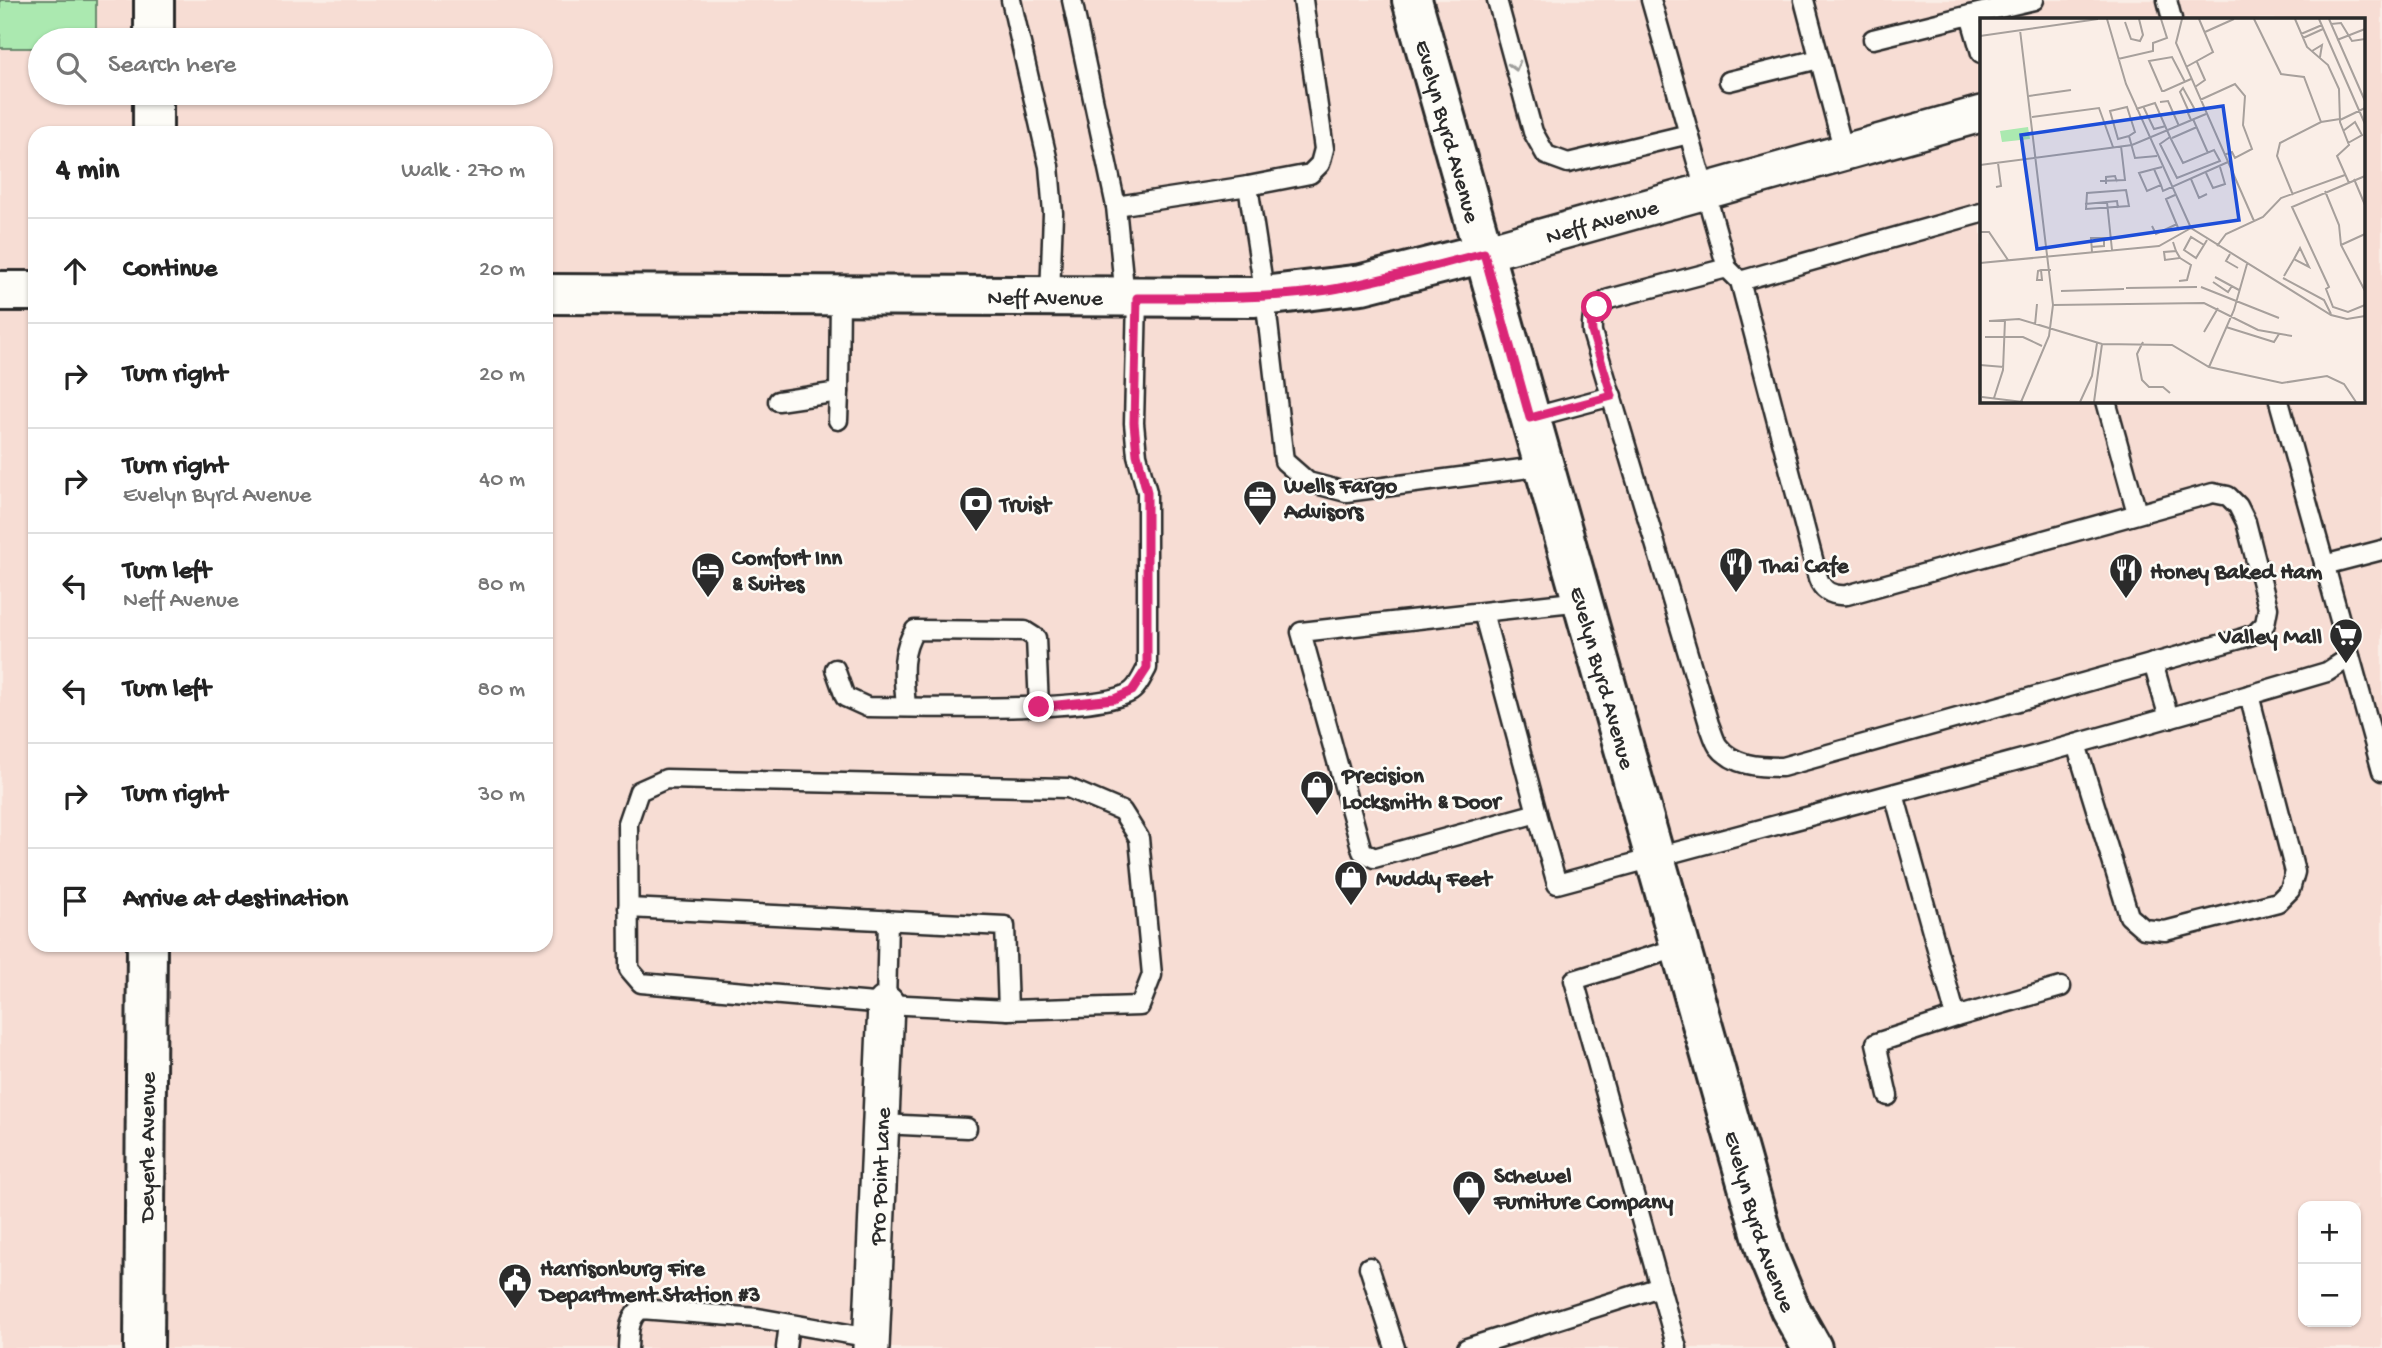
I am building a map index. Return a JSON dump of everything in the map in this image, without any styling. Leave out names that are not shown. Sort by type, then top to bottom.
[{"type":"street","points":[[154,0],[154,28]]},
{"type":"street","name":"Evelyn Byrd Avenue","points":[[1412,0],[1767,1252],[1790,1309],[1812,1348]]},
{"type":"street","points":[[153,105],[153,126]]},
{"type":"street","name":"Neff Avenue","points":[[553,294],[1265,297],[1362,284],[1484,253],[1980,114]]},
{"type":"street","points":[[0,291],[28,291]]},
{"type":"street","name":"Deyerle Avenue","points":[[145,1348],[147,952]]},
{"type":"street","name":"Pro Point Lane","points":[[871,1343],[886,1004]]},
{"type":"lane","points":[[1012,0],[1049,166],[1053,213],[1050,297]]},
{"type":"lane","points":[[835,669],[845,697],[867,706],[1039,707],[1114,699],[1132,691],[1147,668],[1147,492],[1137,454],[1134,423],[1131,298],[1116,206],[1072,0]]},
{"type":"lane","points":[[1116,206],[1310,174],[1320,164],[1324,149],[1303,0]]},
{"type":"lane","points":[[1497,0],[1533,131],[1546,155],[1568,163],[1689,134]]},
{"type":"lane","points":[[1651,0],[1705,191],[1733,274],[1821,587],[1828,593],[1847,595],[2213,493],[2228,496],[2238,506],[2246,522],[2268,608],[2265,624],[2255,634],[1782,767],[1755,767],[1735,760],[1718,746],[1709,724],[1592,332],[1591,317],[1597,307],[1609,299],[1733,274],[1980,213]]},
{"type":"lane","points":[[1804,0],[1844,152]]},
{"type":"lane","points":[[1873,39],[1975,9],[2034,0]]},
{"type":"lane","points":[[2167,0],[2172,18]]},
{"type":"lane","points":[[1975,9],[1980,46]]},
{"type":"lane","points":[[1729,81],[1819,59]]},
{"type":"lane","points":[[1248,186],[1265,297],[1284,461],[1308,482],[1346,492],[1544,466]]},
{"type":"lane","points":[[838,420],[840,296]]},
{"type":"lane","points":[[778,401],[839,392]]},
{"type":"lane","points":[[1530,418],[1612,396]]},
{"type":"lane","points":[[2106,402],[2137,513]]},
{"type":"lane","points":[[2279,402],[2382,771]]},
{"type":"lane","points":[[2325,565],[2382,550]]},
{"type":"lane","points":[[1537,813],[1374,859],[1362,851],[1301,632],[1582,601]]},
{"type":"lane","points":[[1483,612],[1557,884],[2169,718],[2327,672],[2350,657]]},
{"type":"lane","points":[[906,707],[903,657],[907,641],[915,630],[929,630],[1025,631],[1035,638],[1039,707]]},
{"type":"lane","points":[[2153,663],[2169,718]]},
{"type":"lane","points":[[2076,744],[2129,916],[2144,929],[2165,931],[2278,902],[2290,890],[2295,872],[2249,695]]},
{"type":"lane","points":[[666,779],[1068,788],[1122,811],[1139,838],[1152,975],[1140,1006],[1007,1010],[886,1004],[641,983],[629,969],[628,908],[628,823],[639,790],[666,779]]},
{"type":"lane","points":[[1894,794],[1956,1017]]},
{"type":"lane","points":[[628,908],[1005,926],[1007,1010]]},
{"type":"lane","points":[[886,1004],[888,920]]},
{"type":"lane","points":[[1677,1348],[1574,981],[1681,947]]},
{"type":"lane","points":[[1888,1096],[1876,1043],[2061,987]]},
{"type":"lane","points":[[881,1124],[967,1128]]},
{"type":"lane","points":[[1369,1267],[1395,1348]]},
{"type":"lane","points":[[1467,1348],[1660,1287]]},
{"type":"lane","points":[[628,1348],[629,1325],[634,1314],[641,1309],[758,1318],[871,1343]]},
{"type":"lane","points":[[786,1348],[789,1324]]},
{"type":"shaded area","points":[[0,0],[2382,0],[2382,1348],[0,1348]]},
{"type":"green space","points":[[0,0],[96,0],[96,28],[28,28],[28,48],[0,48]]},
{"type":"place","name":"Wells Fargo Advisors","points":[[1260,527]]},
{"type":"place","name":"Truist","points":[[976,533]]},
{"type":"place","name":"Thai Cafe","points":[[1736,594]]},
{"type":"place","name":"Comfort Inn & Suites","points":[[708,599]]},
{"type":"place","name":"Honey Baked Ham","points":[[2126,600]]},
{"type":"place","name":"Valley Mall","points":[[2346,665]]},
{"type":"place","name":"Precision Locksmith & Door","points":[[1317,817]]},
{"type":"place","name":"Muddy Feet","points":[[1351,907]]},
{"type":"place","name":"Schewel Furniture Company","points":[[1469,1217]]},
{"type":"place","name":"Harrisonburg Fire Department Station #3","points":[[515,1310]]},
{"type":"route","points":[[1039,707],[1114,699],[1132,691],[1147,668],[1147,492],[1137,454],[1134,423],[1137,298],[1255,298],[1327,290],[1362,284],[1484,253],[1530,418],[1612,396],[1592,332],[1591,317],[1597,307]]}]
